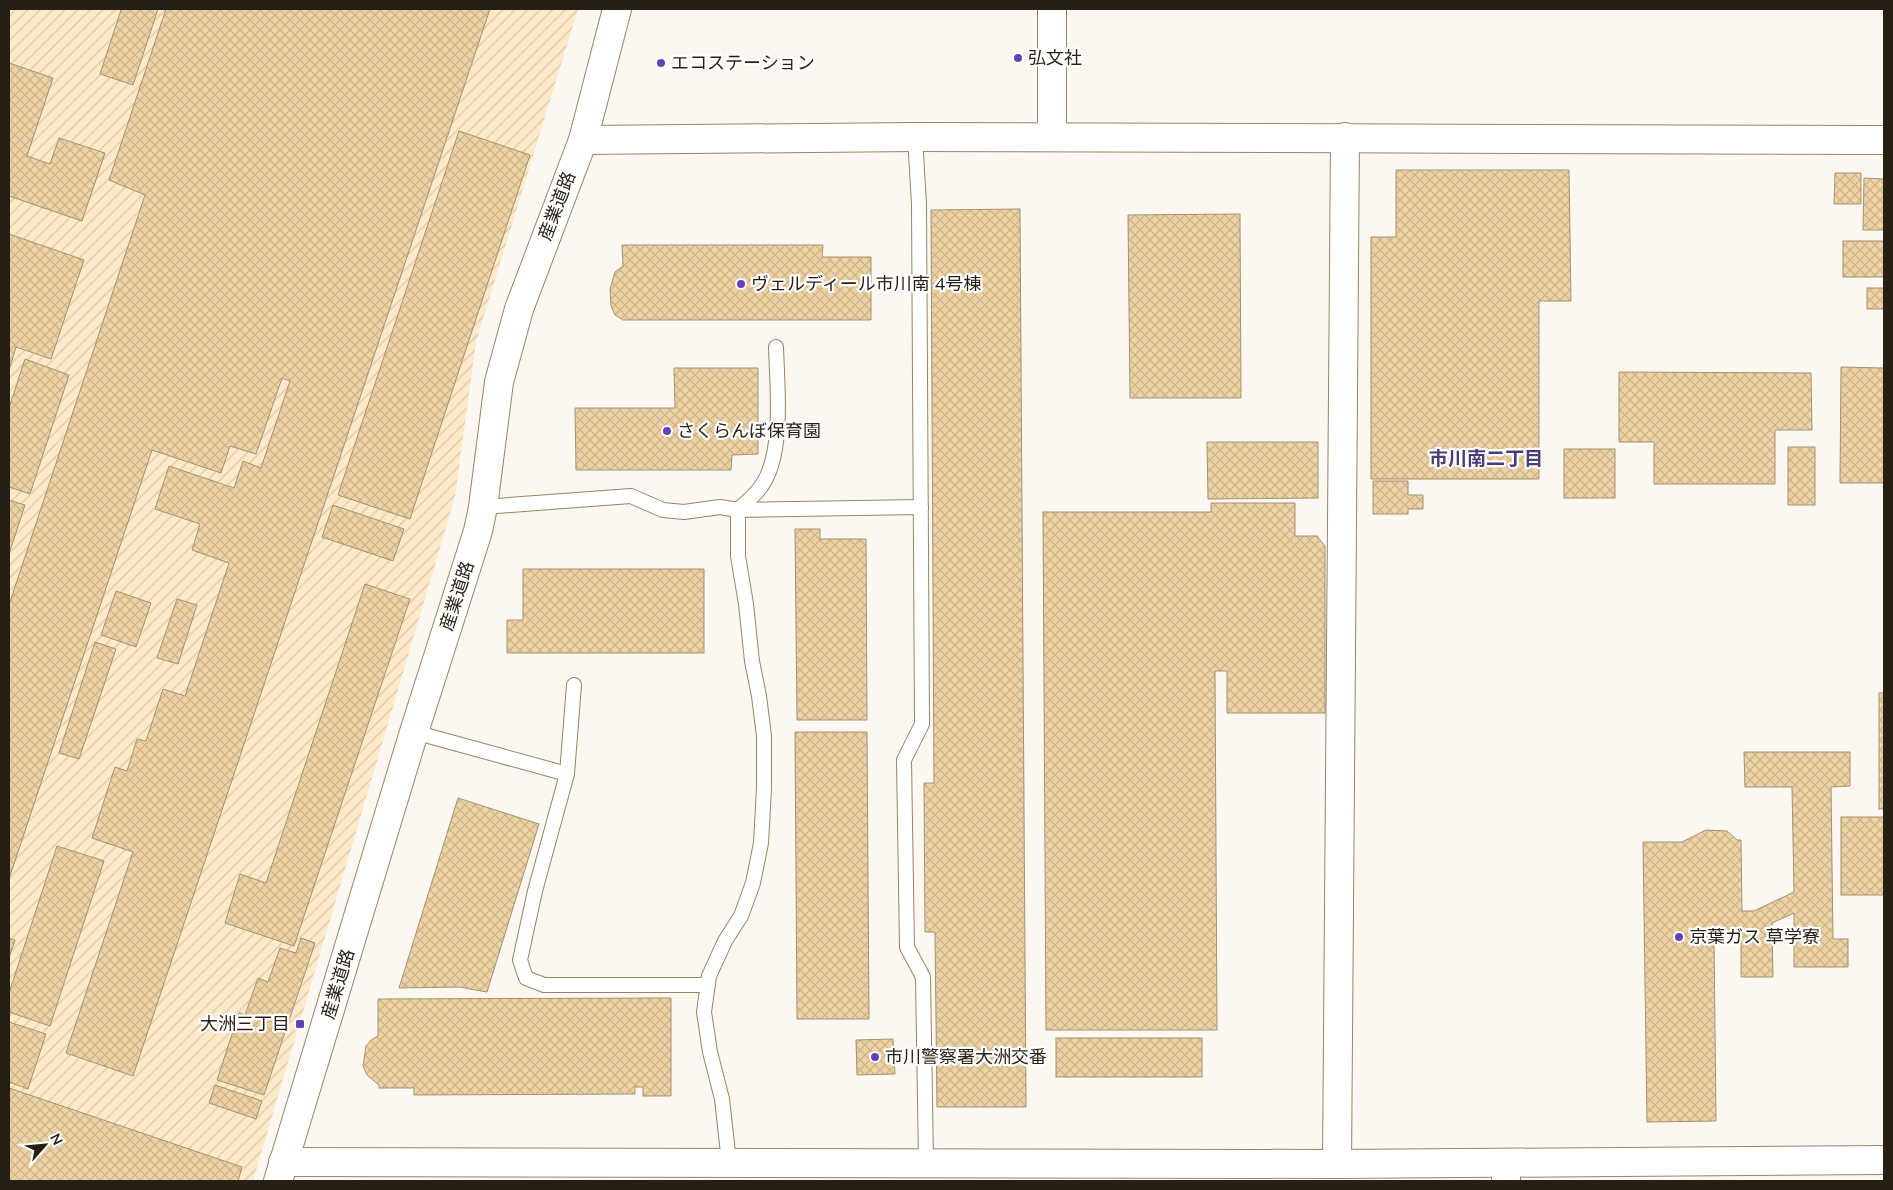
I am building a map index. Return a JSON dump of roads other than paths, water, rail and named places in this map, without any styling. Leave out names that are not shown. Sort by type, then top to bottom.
[{"type":"street","name":"産業道路","points":[[281,1172],[484,507],[499,382],[537,258],[583,140],[617,9]]},
{"type":"street","points":[[1052,9],[1052,137]]},
{"type":"street","points":[[583,140],[915,137],[1884,140]]},
{"type":"street","points":[[1337,1164],[1345,137]]},
{"type":"street","points":[[281,1172],[729,1162],[1337,1164],[1506,1172],[1884,1160]]},
{"type":"lane","points":[[915,137],[919,204],[922,724],[904,760],[907,947],[923,977],[926,1162]]},
{"type":"lane","points":[[729,1162],[722,1099],[710,1052],[704,1012],[709,976],[725,941],[741,916],[753,883],[761,842],[764,736],[738,556],[738,510],[761,487],[770,467],[777,436],[776,347]]},
{"type":"lane","points":[[484,507],[631,496],[662,510],[684,512],[720,507],[738,510],[921,507]]},
{"type":"lane","points":[[574,685],[567,774],[534,891],[520,960],[526,978],[544,985],[708,985]]},
{"type":"lane","points":[[414,732],[567,774]]},
{"type":"place","name":"弘文社","points":[[1018,58]]},
{"type":"place","name":"エコステーション","points":[[661,63]]},
{"type":"place","name":"ヴェルディール市川南 4号棟","points":[[741,284]]},
{"type":"place","name":"さくらんぼ保育園","points":[[667,431]]},
{"type":"place","name":"京葉ガス 草学寮","points":[[1679,937]]},
{"type":"place","name":"大洲三丁目","points":[[300,1024]]},
{"type":"place","name":"市川警察署大洲交番","points":[[875,1057]]},
{"type":"district","name":"市川南二丁目","points":[[1486,458]]}]
